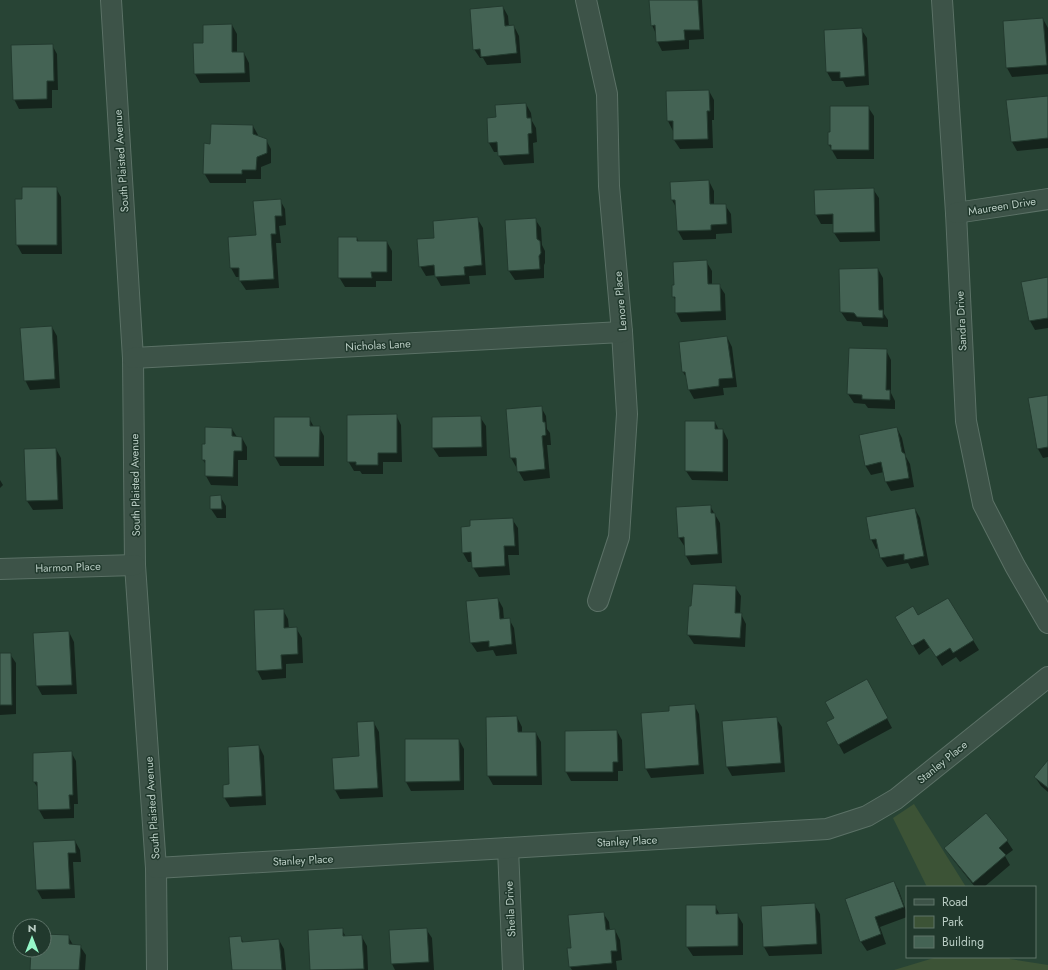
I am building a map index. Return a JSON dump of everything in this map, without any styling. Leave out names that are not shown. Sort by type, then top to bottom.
[{"type":"street","name":"South Plaisted Avenue","points":[[111,0],[133,358],[135,565],[156,868],[157,970]]},
{"type":"street","name":"Lenore Place","points":[[586,0],[607,94],[609,186],[622,332],[627,414],[619,537],[598,601]]},
{"type":"street","name":"Sandra Drive","points":[[942,0],[956,213],[966,421],[983,504],[1015,566],[1048,624]]},
{"type":"street","name":"Maureen Drive","points":[[956,213],[1048,199]]},
{"type":"street","name":"Nicholas Lane","points":[[133,358],[622,332]]},
{"type":"street","name":"Harmon Place","points":[[0,569],[135,565]]},
{"type":"street","name":"Stanley Place","points":[[156,868],[827,829],[868,816],[896,799],[1048,677]]},
{"type":"street","name":"Sheila Drive","points":[[508,848],[513,970]]},
{"type":"green space","points":[[914,804],[965,886],[927,886],[893,818]]},
{"type":"green space","points":[[934,958],[1010,958],[1048,965],[1048,970],[894,970]]},
{"type":"building","points":[[649,0],[698,0],[700,30],[684,30],[685,40],[656,42],[655,25],[651,26]]},
{"type":"building","points":[[503,6],[505,26],[514,25],[517,53],[481,57],[480,49],[473,50],[470,9]]},
{"type":"building","points":[[1043,18],[1047,65],[1006,68],[1003,21]]},
{"type":"building","points":[[232,24],[232,52],[244,52],[245,73],[194,74],[193,43],[203,43],[203,25]]},
{"type":"building","points":[[862,28],[865,76],[840,78],[840,72],[826,72],[824,30]]},
{"type":"building","points":[[53,44],[54,81],[47,81],[47,99],[13,100],[11,45]]},
{"type":"building","points":[[709,90],[710,111],[707,111],[708,139],[673,140],[673,121],[667,121],[666,91]]},
{"type":"building","points":[[1048,96],[1048,138],[1011,142],[1006,100]]},
{"type":"building","points":[[526,103],[527,118],[531,118],[532,133],[528,134],[529,154],[498,156],[497,142],[488,143],[487,118],[496,117],[495,105]]},
{"type":"building","points":[[830,106],[869,106],[869,150],[831,150],[831,145],[828,145],[828,132],[830,132]]},
{"type":"building","points":[[211,124],[253,125],[253,134],[267,139],[267,153],[257,157],[256,170],[242,170],[242,174],[203,174],[204,143],[210,144]]},
{"type":"building","points":[[709,180],[710,204],[726,204],[727,224],[711,225],[711,230],[677,231],[675,200],[671,200],[670,182]]},
{"type":"building","points":[[22,187],[57,187],[57,245],[16,245],[15,199],[22,199]]},
{"type":"building","points":[[874,188],[875,232],[833,233],[833,214],[815,215],[814,190]]},
{"type":"building","points":[[281,199],[282,216],[275,216],[276,234],[271,234],[274,279],[239,281],[239,268],[230,268],[228,237],[256,235],[253,201]]},
{"type":"building","points":[[478,217],[482,265],[464,267],[465,275],[435,277],[434,265],[419,267],[417,239],[434,238],[433,221]]},
{"type":"building","points":[[536,218],[537,239],[540,241],[541,253],[539,256],[540,269],[508,271],[505,220]]},
{"type":"building","points":[[338,237],[357,237],[357,241],[387,241],[387,272],[371,272],[372,278],[338,278]]},
{"type":"building","points":[[707,260],[708,284],[720,284],[721,311],[675,313],[675,297],[672,297],[672,285],[674,285],[673,262]]},
{"type":"building","points":[[878,268],[879,310],[883,310],[883,318],[857,317],[854,313],[840,312],[839,269]]},
{"type":"building","points":[[1048,277],[1048,318],[1029,321],[1021,282]]},
{"type":"building","points":[[52,326],[55,379],[24,381],[20,328]]},
{"type":"building","points":[[727,336],[733,378],[719,379],[719,386],[688,390],[685,372],[682,372],[679,342]]},
{"type":"building","points":[[849,348],[887,349],[886,390],[890,390],[890,400],[862,399],[862,395],[847,394]]},
{"type":"building","points":[[1048,395],[1048,447],[1037,449],[1028,398]]},
{"type":"building","points":[[542,406],[546,435],[542,436],[545,469],[517,472],[516,458],[510,458],[506,409]]},
{"type":"building","points":[[397,414],[397,453],[378,453],[378,465],[356,465],[356,462],[347,462],[347,415]]},
{"type":"building","points":[[481,416],[482,447],[432,448],[432,417]]},
{"type":"building","points":[[274,417],[310,417],[310,426],[320,426],[319,457],[274,457]]},
{"type":"building","points":[[685,421],[715,421],[715,429],[723,429],[723,472],[685,471]]},
{"type":"building","points":[[205,427],[232,428],[232,436],[242,437],[242,451],[234,451],[233,477],[205,476],[205,460],[202,460],[202,444],[205,444]]},
{"type":"building","points":[[897,427],[902,452],[905,454],[909,478],[885,482],[881,462],[865,466],[859,435]]},
{"type":"building","points":[[56,448],[58,500],[26,501],[24,449]]},
{"type":"building","points":[[221,495],[222,509],[210,509],[210,496]]},
{"type":"building","points":[[711,505],[711,513],[715,513],[718,554],[685,556],[684,537],[678,538],[676,507]]},
{"type":"building","points":[[915,508],[924,556],[904,560],[904,554],[880,558],[876,539],[870,540],[866,517]]},
{"type":"building","points":[[513,518],[515,546],[504,546],[505,566],[472,568],[471,552],[462,553],[461,527],[470,526],[470,520]]},
{"type":"building","points":[[693,584],[736,586],[735,613],[742,613],[740,638],[687,635],[689,606],[691,606]]},
{"type":"building","points":[[498,598],[500,619],[510,618],[512,644],[489,647],[489,641],[470,643],[466,601]]},
{"type":"building","points":[[948,598],[974,640],[953,653],[950,648],[936,657],[924,639],[912,646],[895,617],[913,606],[918,615]]},
{"type":"building","points":[[284,609],[284,628],[297,627],[298,654],[281,655],[282,669],[256,671],[254,610]]},
{"type":"building","points":[[69,631],[72,685],[36,686],[33,633]]},
{"type":"building","points":[[0,653],[11,653],[12,705],[0,705]]},
{"type":"building","points":[[867,679],[888,718],[838,745],[826,722],[834,718],[825,702]]},
{"type":"building","points":[[695,704],[699,765],[645,769],[641,713],[669,711],[669,706]]},
{"type":"building","points":[[517,716],[518,732],[536,732],[537,776],[487,776],[486,717]]},
{"type":"building","points":[[777,717],[781,763],[726,767],[722,721]]},
{"type":"building","points":[[374,721],[378,788],[334,790],[332,758],[359,756],[357,722]]},
{"type":"building","points":[[617,730],[618,762],[613,762],[613,772],[565,772],[565,731]]},
{"type":"building","points":[[405,739],[459,739],[460,781],[405,782]]},
{"type":"building","points":[[259,745],[262,796],[223,798],[223,785],[229,784],[228,747]]},
{"type":"building","points":[[72,751],[73,795],[69,795],[70,809],[38,810],[37,782],[33,782],[33,753]]},
{"type":"building","points":[[1048,760],[1048,788],[1034,777]]},
{"type":"building","points":[[986,813],[1008,840],[999,848],[1006,855],[973,883],[944,848]]},
{"type":"building","points":[[75,840],[76,853],[68,853],[70,889],[36,890],[33,842]]},
{"type":"building","points":[[894,881],[904,907],[875,917],[881,934],[860,942],[845,899]]},
{"type":"building","points":[[815,903],[817,944],[763,947],[761,906]]},
{"type":"building","points":[[686,905],[716,905],[716,914],[738,913],[738,946],[686,947]]},
{"type":"building","points":[[604,912],[606,930],[615,929],[617,951],[611,951],[612,963],[569,967],[567,948],[571,948],[568,915]]},
{"type":"building","points":[[343,928],[343,936],[362,935],[364,969],[310,970],[308,930]]},
{"type":"building","points":[[427,928],[429,962],[391,964],[389,930]]},
{"type":"building","points":[[52,934],[69,935],[69,944],[81,945],[79,970],[30,970],[31,958],[52,958]]},
{"type":"building","points":[[241,936],[242,942],[279,939],[282,970],[232,970],[229,937]]}]
